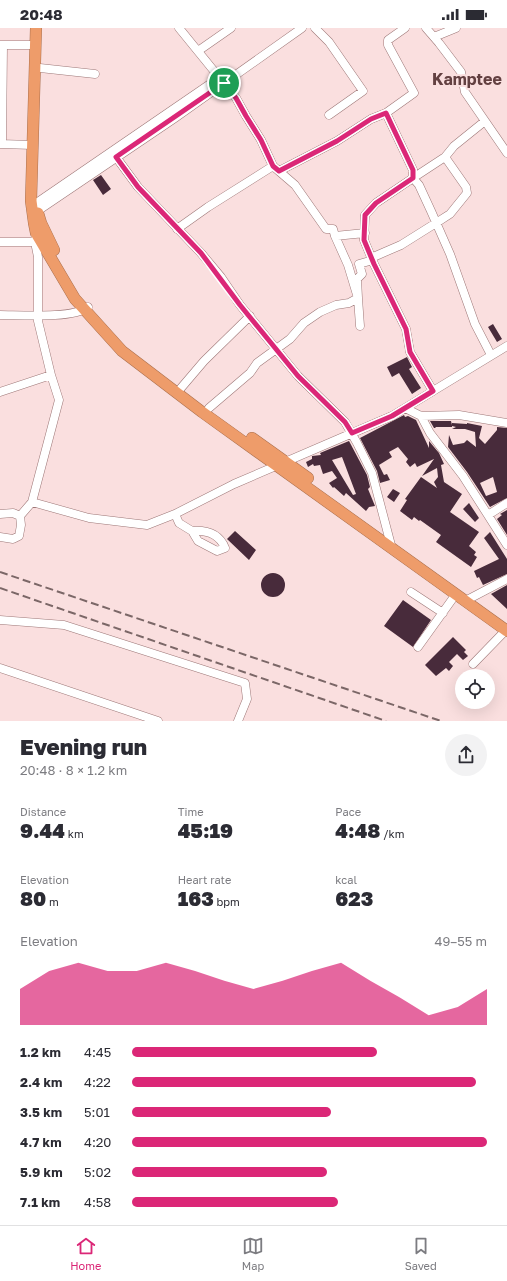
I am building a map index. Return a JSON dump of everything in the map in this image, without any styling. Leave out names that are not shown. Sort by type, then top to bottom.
[{"type":"highway","points":[[36,28],[33,146],[37,232],[75,299],[125,345],[221,421],[282,463],[464,598],[507,627]]},
{"type":"highway","points":[[35,208],[41,28]]},
{"type":"highway","points":[[86,308],[122,351],[202,406]]},
{"type":"street","points":[[179,28],[198,51],[222,85],[236,98],[276,168],[295,185],[326,229],[333,229],[348,265],[358,298]]},
{"type":"street","points":[[198,51],[231,28]]},
{"type":"street","points":[[35,208],[116,157],[222,85],[302,28]]},
{"type":"street","points":[[315,28],[329,42],[363,91],[329,115]]},
{"type":"street","points":[[177,229],[208,207],[276,168],[337,141],[371,119],[386,113],[414,93],[388,46],[388,40],[405,28]]},
{"type":"street","points":[[426,28],[461,72],[465,92],[507,153]]},
{"type":"street","points":[[434,37],[456,28]]},
{"type":"street","points":[[33,146],[1,144],[2,45],[35,45]]},
{"type":"street","points":[[40,68],[95,74]]},
{"type":"street","points":[[35,208],[210,84],[222,85]]},
{"type":"street","points":[[386,113],[413,170],[413,178],[418,185],[436,223],[452,261],[475,324],[491,355]]},
{"type":"street","points":[[433,391],[410,352],[406,329],[364,240],[365,215],[376,203],[445,158],[454,146],[485,121]]},
{"type":"street","points":[[116,157],[138,187],[201,253],[298,376],[345,422],[372,473],[390,544]]},
{"type":"street","points":[[360,326],[357,279],[362,274],[359,264],[401,245],[450,214],[467,194],[466,187],[445,158]]},
{"type":"street","points":[[0,242],[37,232],[38,321],[51,375],[60,400],[32,502],[20,516],[21,525],[19,536],[13,539],[0,537]]},
{"type":"street","points":[[335,236],[365,233]]},
{"type":"street","points":[[202,406],[250,373],[257,363],[290,339],[304,323],[320,312],[336,305],[349,303],[358,298]]},
{"type":"street","points":[[0,315],[70,314],[86,308]]},
{"type":"street","points":[[180,388],[204,361],[250,316]]},
{"type":"street","points":[[32,502],[89,518],[147,525],[175,514],[234,484],[392,416],[507,346]]},
{"type":"street","points":[[0,392],[51,375]]},
{"type":"street","points":[[405,408],[421,416],[459,415],[507,423]]},
{"type":"street","points":[[421,416],[430,432],[463,476],[507,545]]},
{"type":"street","points":[[488,515],[507,503]]},
{"type":"street","points":[[0,514],[13,513],[20,516]]},
{"type":"street","points":[[175,514],[179,524],[192,531]]},
{"type":"street","points":[[418,647],[443,613],[464,598],[507,579]]},
{"type":"street","points":[[411,592],[443,613]]},
{"type":"street","points":[[0,620],[64,625],[245,683],[247,699],[238,721]]},
{"type":"street","points":[[472,664],[507,627]]},
{"type":"street","points":[[0,668],[158,721]]},
{"type":"building","points":[[101,175],[111,189],[103,195],[93,180]]},
{"type":"building","points":[[493,324],[502,339],[497,342],[488,327]]},
{"type":"building","points":[[407,357],[412,367],[409,369],[421,388],[412,394],[399,373],[392,377],[387,367]]},
{"type":"building","points":[[404,415],[405,417],[408,416],[416,420],[429,448],[429,441],[439,453],[444,464],[441,465],[444,482],[462,494],[450,512],[479,532],[469,546],[476,552],[474,555],[477,557],[471,567],[436,542],[441,535],[420,520],[419,521],[414,517],[412,520],[400,511],[407,500],[405,499],[421,477],[437,488],[434,482],[438,477],[437,468],[422,476],[434,459],[417,467],[415,463],[410,467],[406,462],[408,459],[398,447],[389,452],[392,457],[379,465],[384,475],[387,474],[390,480],[380,483],[377,471],[360,438]]},
{"type":"building","points":[[430,421],[451,421],[452,425],[452,423],[467,423],[482,426],[479,438],[485,444],[497,430],[497,427],[507,428],[507,498],[490,507],[467,472],[448,447],[449,435],[453,445],[464,443],[467,440],[476,447],[475,432],[465,429],[452,429],[456,427],[452,426],[434,428]],"holes":[[[493,477],[497,492],[486,496],[480,483]]]},
{"type":"building","points":[[349,441],[367,475],[370,487],[368,489],[375,506],[369,507],[366,511],[346,493],[344,496],[334,487],[333,488],[329,483],[337,478],[332,471],[323,474],[320,465],[314,466],[313,464],[308,467],[306,462],[312,459],[312,456],[321,455],[320,453]],"holes":[[[342,457],[356,494],[353,495],[332,460]]]},
{"type":"building","points":[[393,489],[400,493],[394,502],[387,497]]},
{"type":"building","points":[[469,503],[479,518],[475,522],[463,509]]},
{"type":"building","points":[[507,510],[507,535],[497,519],[502,515],[500,514]]},
{"type":"building","points":[[235,531],[256,550],[249,560],[227,539]]},
{"type":"building","points":[[490,532],[507,559],[507,574],[483,585],[479,577],[477,578],[474,571],[499,559],[484,538]]},
{"type":"building","points":[[273,573],[278,574],[284,580],[284,590],[278,596],[273,597],[268,596],[262,590],[261,585],[262,580],[268,574]]},
{"type":"building","points":[[507,585],[507,609],[491,594]]},
{"type":"building","points":[[403,600],[431,620],[413,647],[384,626]]},
{"type":"building","points":[[453,637],[466,650],[464,652],[468,656],[463,660],[457,654],[449,662],[453,666],[449,671],[446,668],[436,676],[425,665]]},
{"type":"railway","points":[[0,572],[441,721]]},
{"type":"railway","points":[[0,588],[386,721]]},
{"type":"district","name":"Kamptee","points":[[467,79]]},
{"type":"route","points":[[224,83],[236,98],[261,140],[273,166],[279,171],[337,141],[371,119],[386,113],[413,170],[413,178],[376,203],[365,215],[364,240],[406,329],[410,352],[433,391],[392,416],[352,433],[345,422],[310,386],[298,376],[240,305],[221,277],[201,253],[138,187],[116,157],[224,83]]}]
